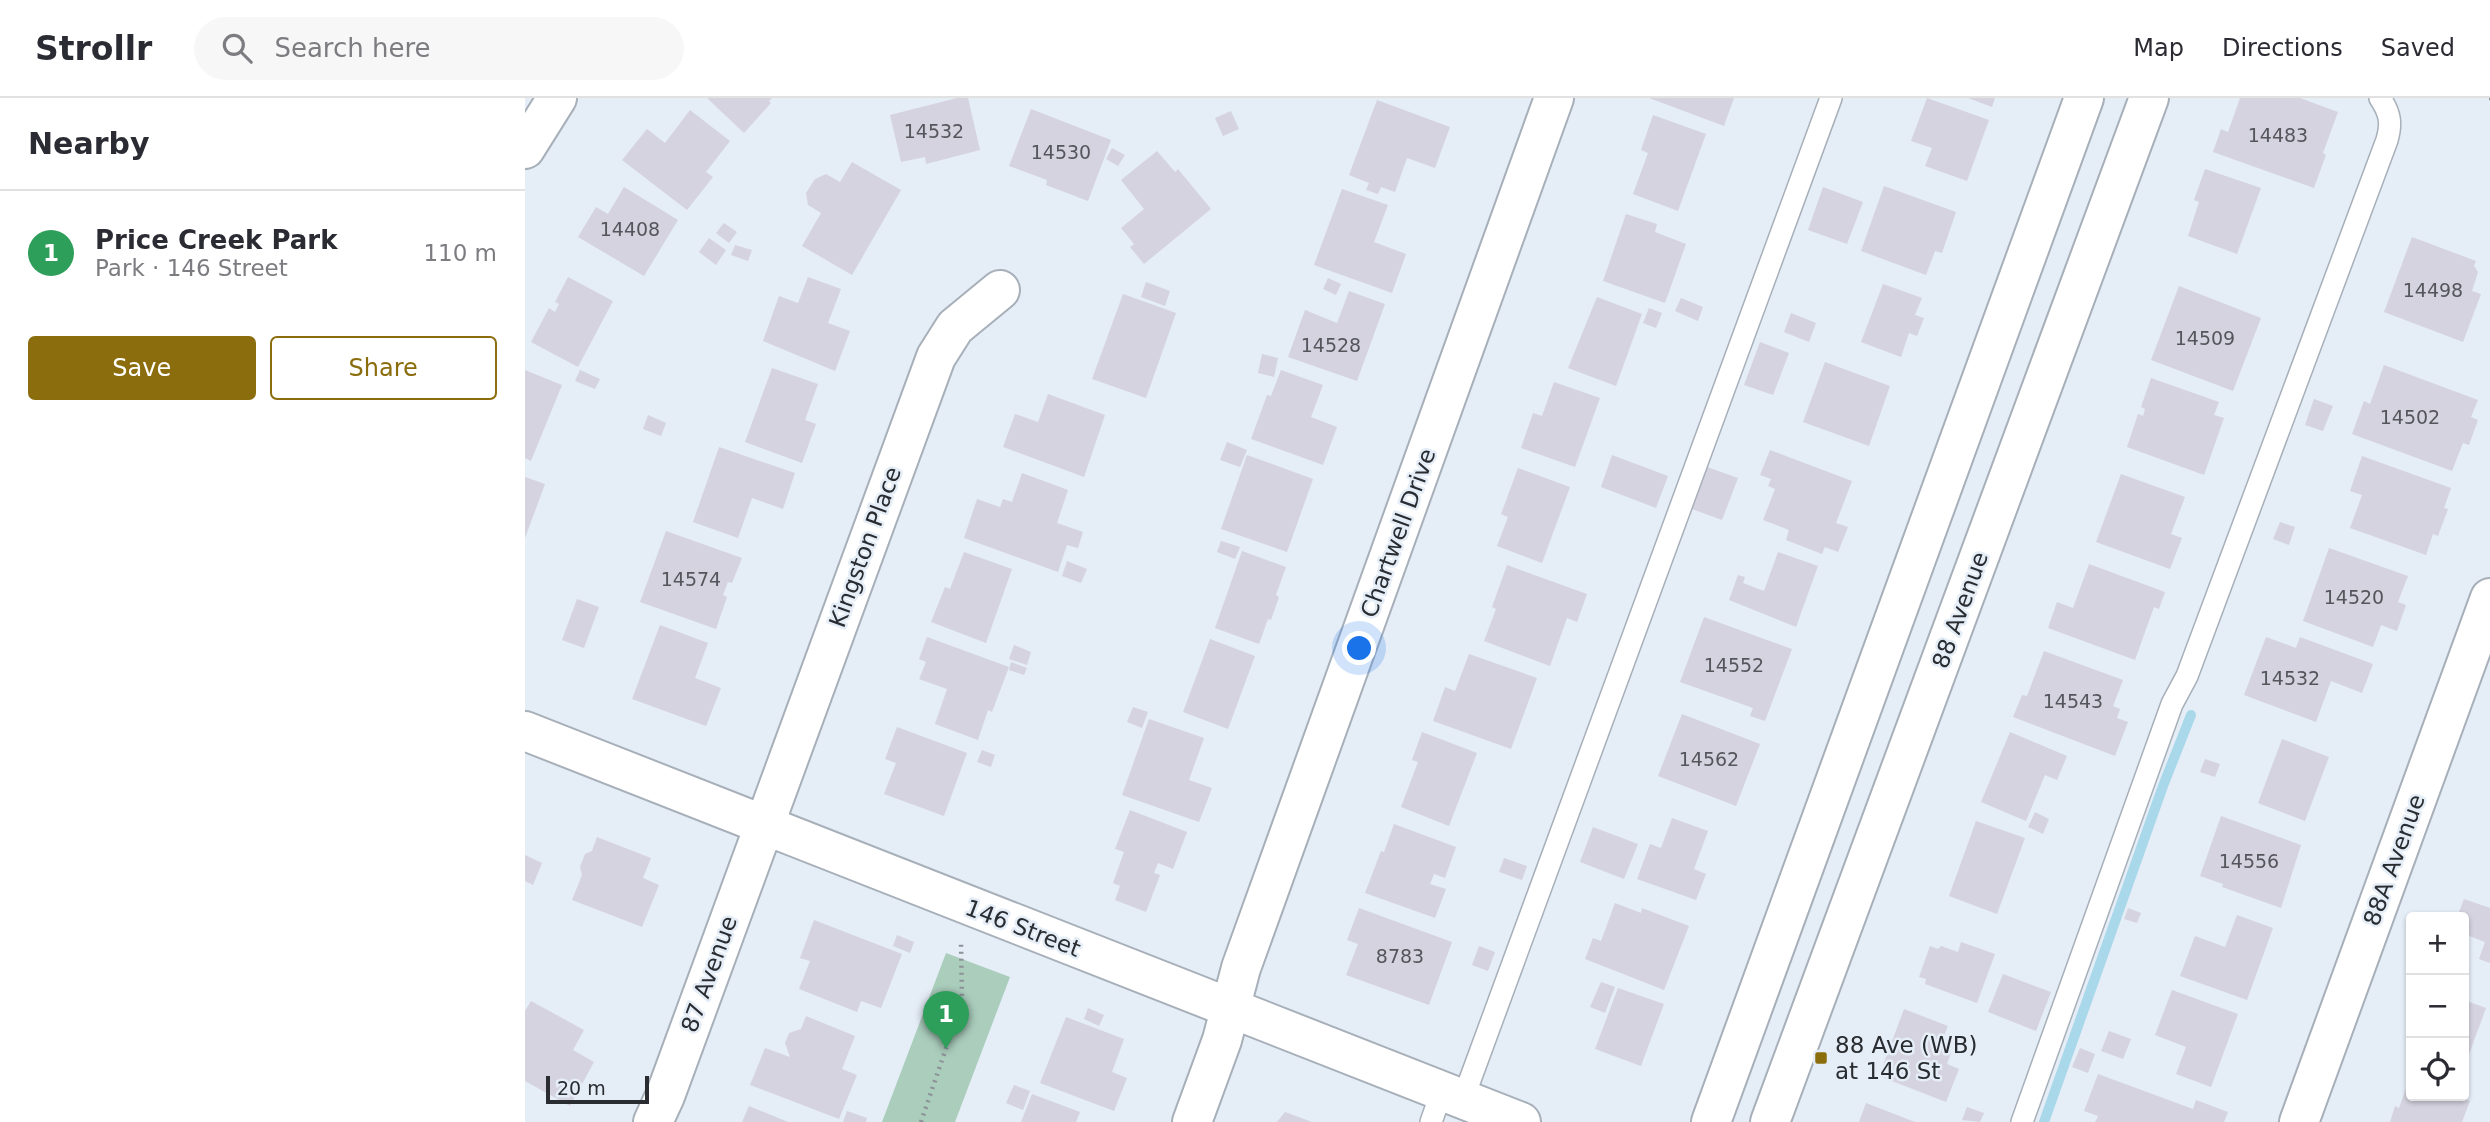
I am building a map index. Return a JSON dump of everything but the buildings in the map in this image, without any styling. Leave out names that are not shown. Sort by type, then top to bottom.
[{"type":"street","points":[[525,149],[557,98]]},
{"type":"street","name":"Chartwell Drive","points":[[1192,1122],[1222,1040],[1241,968],[1554,98]]},
{"type":"street","points":[[1711,1122],[2084,98]]},
{"type":"street","name":"88 Avenue","points":[[1770,1122],[2149,98]]},
{"type":"street","name":"Kingston Place","points":[[763,825],[936,357],[955,327],[1000,290]]},
{"type":"street","name":"88A Avenue","points":[[2299,1122],[2490,598]]},
{"type":"street","name":"146 Street","points":[[525,731],[1231,1008],[1445,1104],[1521,1122]]},
{"type":"street","name":"87 Avenue","points":[[653,1122],[665,1096],[763,825]]},
{"type":"lane","points":[[1445,1104],[1831,98]]},
{"type":"lane","points":[[2022,1122],[2172,704],[2187,676],[2386,140],[2390,128],[2389,112],[2380,98]]},
{"type":"path","points":[[921,1122],[962,1001],[961,936]]},
{"type":"green space","points":[[946,953],[1010,977],[955,1122],[882,1122]]},
{"type":"waterway","points":[[2044,1122],[2163,786],[2191,715]]},
{"type":"place","name":"Price Creek Park","points":[[946,1049]]},
{"type":"place","name":"88 Ave (WB) at 146 St","points":[[1821,1058]]}]
